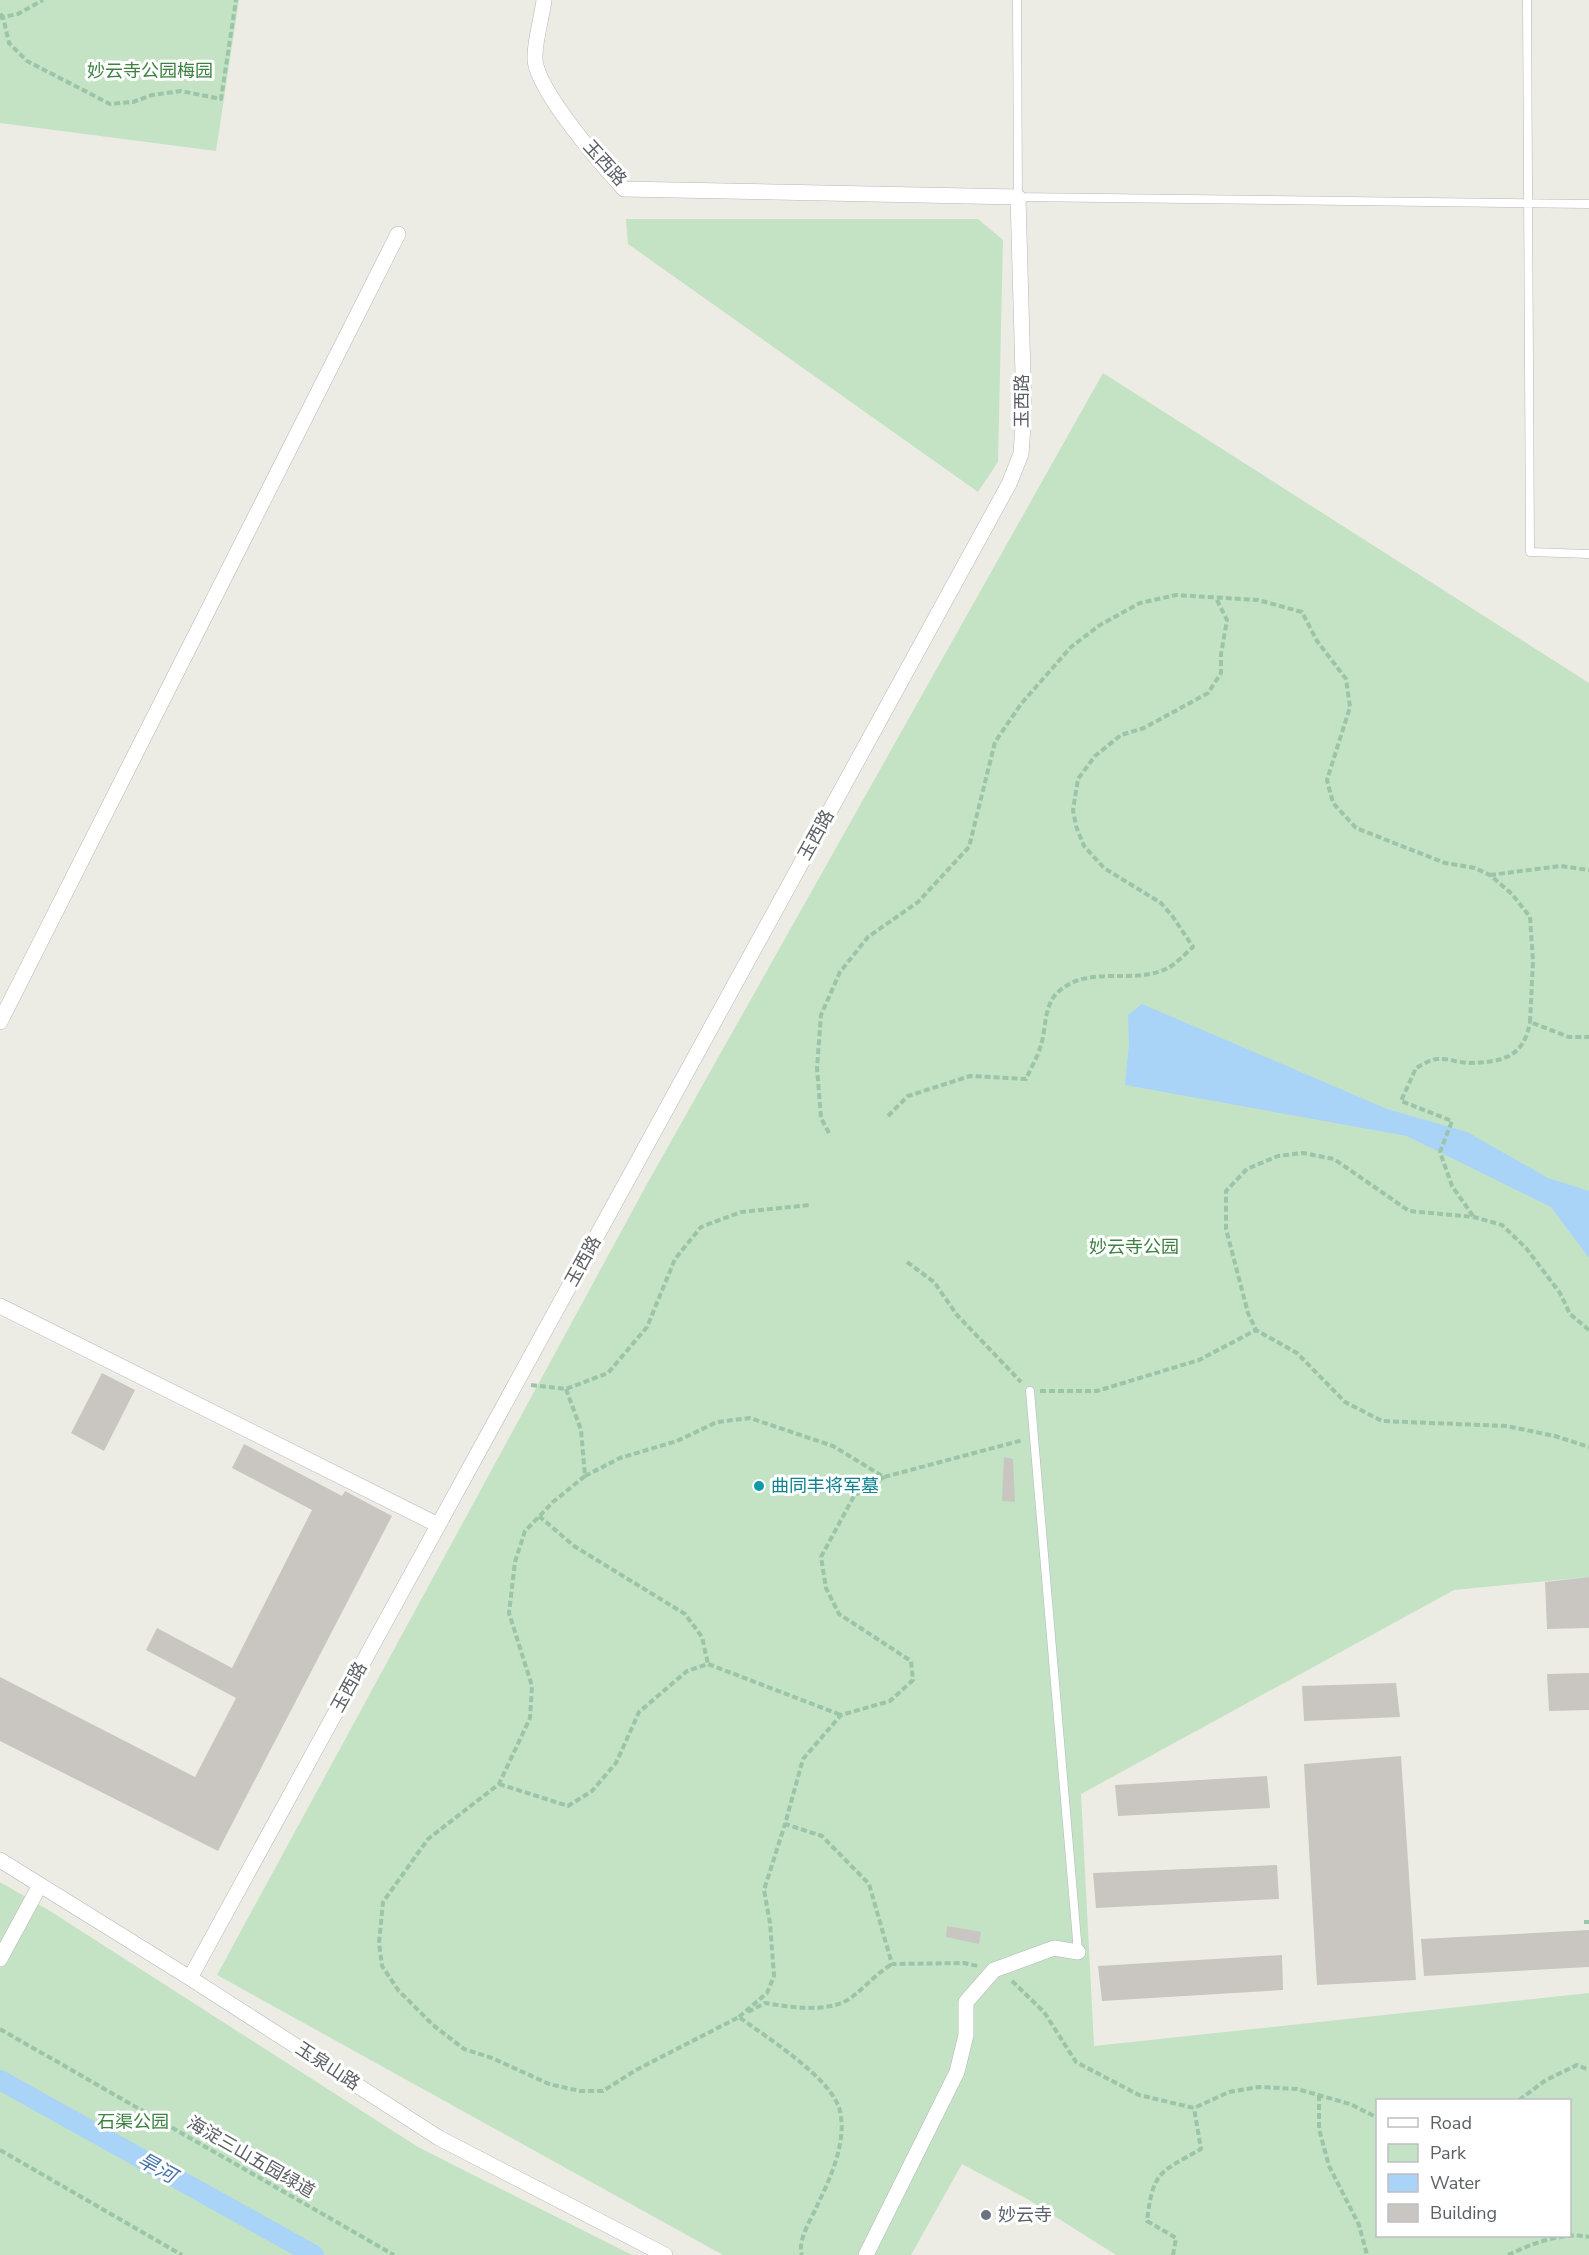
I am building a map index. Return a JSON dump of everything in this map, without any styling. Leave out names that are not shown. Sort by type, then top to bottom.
[{"type":"street","name":"玉西路","points":[[190,1978],[1009,484],[1021,453],[1024,411],[1018,197],[624,189],[601,164],[548,92],[535,61],[544,0]]},
{"type":"street","points":[[0,1022],[398,234]]},
{"type":"street","points":[[0,1306],[438,1525]]},
{"type":"street","name":"玉泉山路","points":[[0,1860],[190,1978],[439,2138],[665,2255]]},
{"type":"street","points":[[0,1959],[40,1885]]},
{"type":"street","points":[[866,2255],[957,2072],[966,2035],[966,2002],[994,1970],[1054,1948],[1078,1952]]},
{"type":"lane","points":[[1017,0],[1018,197],[1589,204]]},
{"type":"lane","points":[[1527,0],[1530,552],[1589,554]]},
{"type":"lane","points":[[1030,1391],[1078,1952]]},
{"type":"path","points":[[43,0],[18,14],[1,16],[9,43],[27,61],[110,104],[132,102],[153,95],[181,91],[222,99],[236,0]]},
{"type":"path","points":[[828,1133],[820,1118],[821,1015],[840,972],[868,938],[918,902],[969,847],[994,742],[1021,704],[1071,647],[1100,625],[1140,603],[1176,595],[1258,600],[1302,612],[1317,641],[1346,679],[1350,707],[1327,780],[1333,803],[1356,828],[1445,863],[1475,868],[1490,875],[1512,894],[1530,917],[1533,961],[1527,1039],[1517,1052],[1508,1058],[1469,1063],[1436,1058],[1416,1068],[1401,1101],[1452,1121],[1440,1152],[1452,1186],[1474,1217]]},
{"type":"path","points":[[888,1116],[908,1096],[970,1076],[1026,1078],[1042,1044],[1044,1023],[1056,993],[1080,980],[1114,974],[1142,974],[1168,968],[1193,947],[1173,916],[1161,903],[1104,868],[1084,846],[1076,826],[1074,810],[1078,779],[1095,756],[1121,735],[1144,728],[1209,693],[1221,673],[1221,654],[1227,620],[1216,598]]},
{"type":"path","points":[[1490,875],[1561,867],[1589,870]]},
{"type":"path","points":[[1530,1022],[1569,1037],[1589,1037]]},
{"type":"path","points":[[1589,1330],[1570,1314],[1560,1293],[1512,1233],[1502,1225],[1474,1217],[1409,1212],[1334,1159],[1303,1153],[1278,1156],[1247,1169],[1226,1191],[1226,1229],[1248,1313],[1256,1330],[1297,1353],[1345,1402],[1382,1421],[1506,1426],[1555,1436],[1589,1447]]},
{"type":"path","points":[[515,1384],[566,1389],[608,1373],[646,1327],[675,1259],[701,1227],[741,1212],[810,1205]]},
{"type":"path","points":[[907,1262],[934,1282],[957,1315],[1030,1391],[1097,1391],[1199,1360],[1256,1330]]},
{"type":"path","points":[[566,1389],[581,1430],[585,1476]]},
{"type":"path","points":[[884,1477],[833,1446],[750,1418],[717,1422],[677,1441],[620,1458],[585,1476],[539,1516],[525,1531],[514,1562],[509,1613],[532,1686],[530,1718],[499,1784],[428,1839],[383,1902],[379,1943],[382,1966],[398,1990],[433,2025],[464,2049],[492,2058],[549,2084],[580,2091],[603,2091],[636,2070],[765,2003],[794,2008],[824,2006],[851,1998],[873,1976],[892,1964],[964,1963],[994,1970],[1020,1986],[1044,2012],[1076,2062],[1139,2095],[1194,2108],[1228,2092],[1259,2086],[1297,2089],[1350,2104],[1376,2117]]},
{"type":"path","points":[[740,2017],[767,1993],[774,1976],[770,1923],[764,1890],[804,1759],[841,1715],[890,1701],[913,1680],[911,1661],[839,1614],[826,1588],[821,1557],[854,1497],[884,1477],[1034,1437]]},
{"type":"path","points":[[539,1516],[574,1546],[685,1614],[702,1637],[708,1664]]},
{"type":"path","points":[[499,1784],[568,1806],[592,1791],[616,1763],[639,1712],[687,1671],[708,1664],[841,1715]]},
{"type":"path","points":[[785,1824],[822,1836],[869,1884],[892,1964]]},
{"type":"path","points":[[740,2017],[818,2076],[840,2109],[841,2143],[828,2183],[806,2228],[802,2255]]},
{"type":"path","name":"海淀三山五园绿道","points":[[0,2029],[394,2255]]},
{"type":"path","points":[[1520,2099],[1546,2080],[1577,2065],[1589,2070]]},
{"type":"path","points":[[1319,2095],[1319,2129],[1329,2166],[1359,2225],[1367,2255]]},
{"type":"path","points":[[1173,2255],[1176,2238],[1147,2221],[1151,2190],[1161,2172],[1201,2149],[1194,2108]]},
{"type":"path","points":[[0,2150],[182,2255]]},
{"type":"path","points":[[1571,2236],[1589,2237]]},
{"type":"path","points":[[1508,2255],[1531,2244],[1568,2237]]},
{"type":"green space","name":"妙云寺公园梅园","points":[[0,0],[239,0],[216,151],[0,123]]},
{"type":"green space","points":[[626,219],[978,219],[1003,240],[998,462],[978,492],[628,244]]},
{"type":"green space","name":"妙云寺公园","points":[[1103,373],[1589,683],[1589,1577],[1454,1590],[1081,1794],[1094,2046],[1589,1993],[1589,2255],[1116,2255],[1029,2200],[962,2164],[911,2255],[723,2255],[217,1975],[647,1184]]},
{"type":"green space","name":"石渠公园","points":[[0,1882],[50,1911],[418,2147],[632,2255],[0,2255]]},
{"type":"water","points":[[1142,1004],[1387,1109],[1467,1132],[1548,1178],[1589,1191],[1589,1258],[1551,1207],[1407,1136],[1125,1085],[1129,1045],[1128,1015]]},
{"type":"building","points":[[102,1373],[135,1390],[104,1451],[71,1433]]},
{"type":"building","points":[[244,1444],[342,1496],[345,1491],[392,1516],[218,1851],[0,1741],[0,1677],[195,1777],[236,1698],[146,1650],[157,1628],[232,1668],[312,1510],[232,1468]]},
{"type":"building","points":[[1004,1457],[1013,1459],[1015,1502],[1002,1501]]},
{"type":"building","points":[[1589,1577],[1589,1628],[1547,1629],[1545,1582]]},
{"type":"building","points":[[1589,1673],[1589,1710],[1549,1711],[1547,1674]]},
{"type":"building","points":[[1396,1683],[1400,1717],[1304,1721],[1302,1686]]},
{"type":"building","points":[[1401,1756],[1416,1980],[1317,1985],[1304,1764]]},
{"type":"building","points":[[1267,1776],[1270,1808],[1118,1816],[1115,1785]]},
{"type":"building","points":[[1277,1865],[1279,1899],[1096,1908],[1093,1873]]},
{"type":"building","points":[[947,1926],[981,1932],[979,1944],[946,1937]]},
{"type":"building","points":[[1589,1930],[1589,1967],[1424,1976],[1421,1939]]},
{"type":"building","points":[[1282,1955],[1283,1990],[1102,2001],[1098,1966]]},
{"type":"waterway","name":"旱河","points":[[0,2080],[314,2255]]},
{"type":"place","name":"曲同丰将军墓","points":[[759,1486]]},
{"type":"place","name":"妙云寺","points":[[986,2215]]}]
